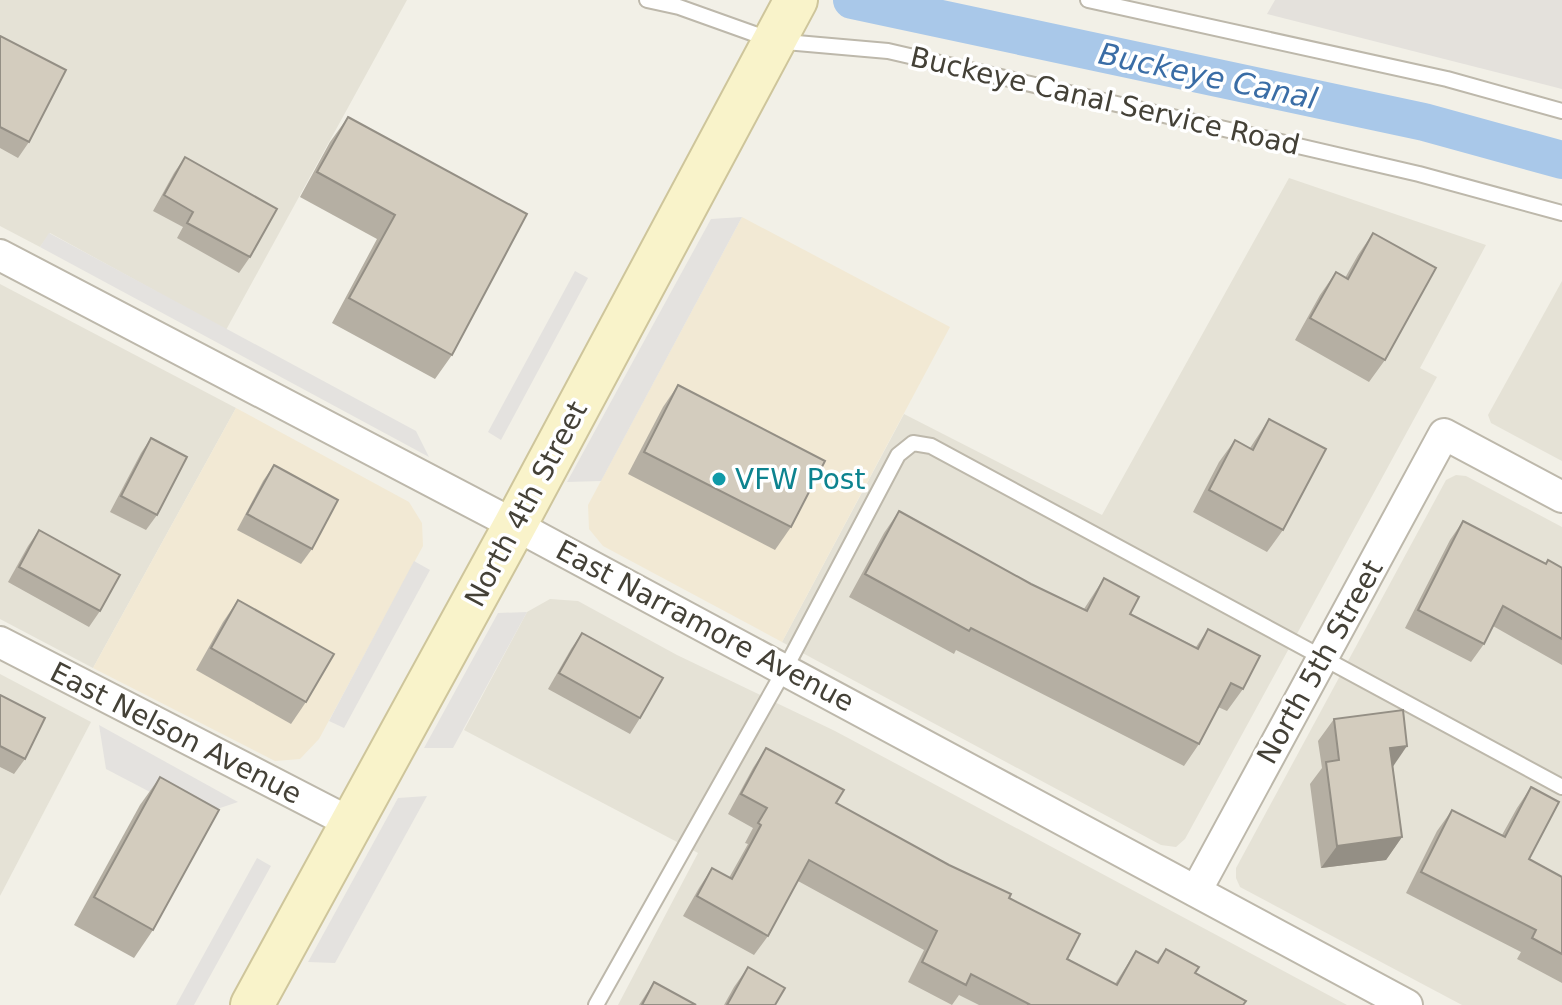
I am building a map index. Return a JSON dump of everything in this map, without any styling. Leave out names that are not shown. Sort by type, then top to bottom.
[{"type":"street","name":"North 4th Street","points":[[255,1004],[784,22]]},
{"type":"street","name":"East Narramore Avenue","points":[[0,255],[515,525],[1407,1005]]},
{"type":"street","name":"North 5th Street","points":[[1196,891],[1444,434],[1562,497]]},
{"type":"street","name":"East Nelson Avenue","points":[[0,642],[353,824]]},
{"type":"lane","name":"Buckeye Canal Service Road","points":[[647,0],[784,22],[888,51],[1419,174],[1562,213]]},
{"type":"lane","points":[[1088,0],[1447,79],[1562,111]]},
{"type":"lane","points":[[596,1005],[785,669],[898,455],[913,443],[931,446],[1562,787]]},
{"type":"shaded area","points":[[0,0],[407,0],[226,330],[50,233],[40,247],[0,226]]},
{"type":"shaded area","points":[[1275,0],[1562,0],[1562,89],[1267,14]]},
{"type":"shaded area","points":[[1289,178],[1486,245],[1420,368],[1437,377],[1185,839],[1176,847],[1161,845],[782,642],[904,414],[1102,515]]},
{"type":"shaded area","points":[[742,217],[950,327],[782,642],[603,546],[589,529],[588,505]]},
{"type":"shaded area","points":[[742,217],[601,481],[567,482],[711,219]]},
{"type":"shaded area","points":[[49,233],[416,431],[429,457],[40,247]]},
{"type":"shaded area","points":[[575,271],[588,278],[501,440],[488,432]]},
{"type":"shaded area","points":[[1562,281],[1562,461],[1491,423],[1488,415]]},
{"type":"shaded area","points":[[0,284],[236,408],[93,668],[0,619]]},
{"type":"shaded area","points":[[236,408],[409,502],[422,523],[423,546],[319,739],[300,759],[275,761],[93,668]]},
{"type":"shaded area","points":[[1456,475],[1466,476],[1562,527],[1562,1005],[1462,1005],[1240,887],[1236,878],[1236,868],[1446,480]]},
{"type":"shaded area","points":[[414,561],[430,570],[344,728],[329,721]]},
{"type":"shaded area","points":[[550,599],[578,601],[677,655],[835,731],[1347,1005],[618,1005],[698,853],[464,730],[527,612]]},
{"type":"shaded area","points":[[527,612],[453,748],[424,748],[498,613]]},
{"type":"shaded area","points":[[0,674],[91,722],[0,896]]},
{"type":"shaded area","points":[[99,725],[238,802],[196,816],[106,769]]},
{"type":"shaded area","points":[[427,796],[335,963],[308,962],[398,798]]},
{"type":"shaded area","points":[[257,858],[271,866],[194,1005],[176,1005]]},
{"type":"building","points":[[0,36],[66,70],[29,142],[0,127]]},
{"type":"building","points":[[348,117],[527,214],[452,355],[349,298],[395,215],[317,172]]},
{"type":"building","points":[[185,157],[277,209],[250,257],[187,223],[193,212],[164,195]]},
{"type":"building","points":[[1373,233],[1436,268],[1385,360],[1310,318],[1336,272],[1348,279]]},
{"type":"building","name":"VFW Post","points":[[678,385],[825,461],[791,527],[644,452]]},
{"type":"building","points":[[1269,419],[1326,449],[1283,530],[1209,490],[1235,440],[1253,450]]},
{"type":"building","points":[[151,438],[187,457],[157,515],[121,496]]},
{"type":"building","points":[[274,465],[338,500],[312,549],[247,514]]},
{"type":"building","points":[[899,511],[1031,584],[1087,611],[1104,578],[1139,597],[1130,614],[1198,649],[1208,629],[1260,656],[1243,689],[1231,683],[1199,744],[971,628],[969,631],[865,574]]},
{"type":"building","points":[[1463,521],[1546,564],[1548,560],[1562,568],[1562,639],[1503,606],[1484,644],[1418,610]]},
{"type":"building","points":[[39,530],[120,575],[100,611],[19,567]]},
{"type":"building","points":[[238,600],[334,654],[306,702],[211,648]]},
{"type":"building","points":[[582,633],[663,678],[640,718],[559,673]]},
{"type":"building","points":[[0,695],[45,718],[25,759],[0,746]]},
{"type":"building","points":[[1403,710],[1407,746],[1390,748],[1402,837],[1337,846],[1326,762],[1339,760],[1334,719]]},
{"type":"building","points":[[766,748],[844,790],[836,803],[949,865],[1011,894],[1009,898],[1080,934],[1067,959],[1117,985],[1136,951],[1158,963],[1166,949],[1199,967],[1195,973],[1246,1001],[1243,1005],[1028,1005],[971,974],[966,985],[922,962],[937,931],[809,860],[768,936],[697,896],[712,868],[732,879],[761,825],[758,823],[767,808],[741,794]]},
{"type":"building","points":[[160,777],[219,810],[153,930],[94,897]]},
{"type":"building","points":[[1531,787],[1559,802],[1529,859],[1562,877],[1562,954],[1532,938],[1536,930],[1421,872],[1452,810],[1505,837]]},
{"type":"building","points":[[748,967],[785,988],[775,1005],[727,1005]]},
{"type":"building","points":[[654,982],[696,1005],[642,1005]]},
{"type":"waterway","name":"Buckeye Canal","points":[[852,0],[1424,122],[1562,160]]},
{"type":"place","name":"VFW Post","points":[[719,479]]}]
